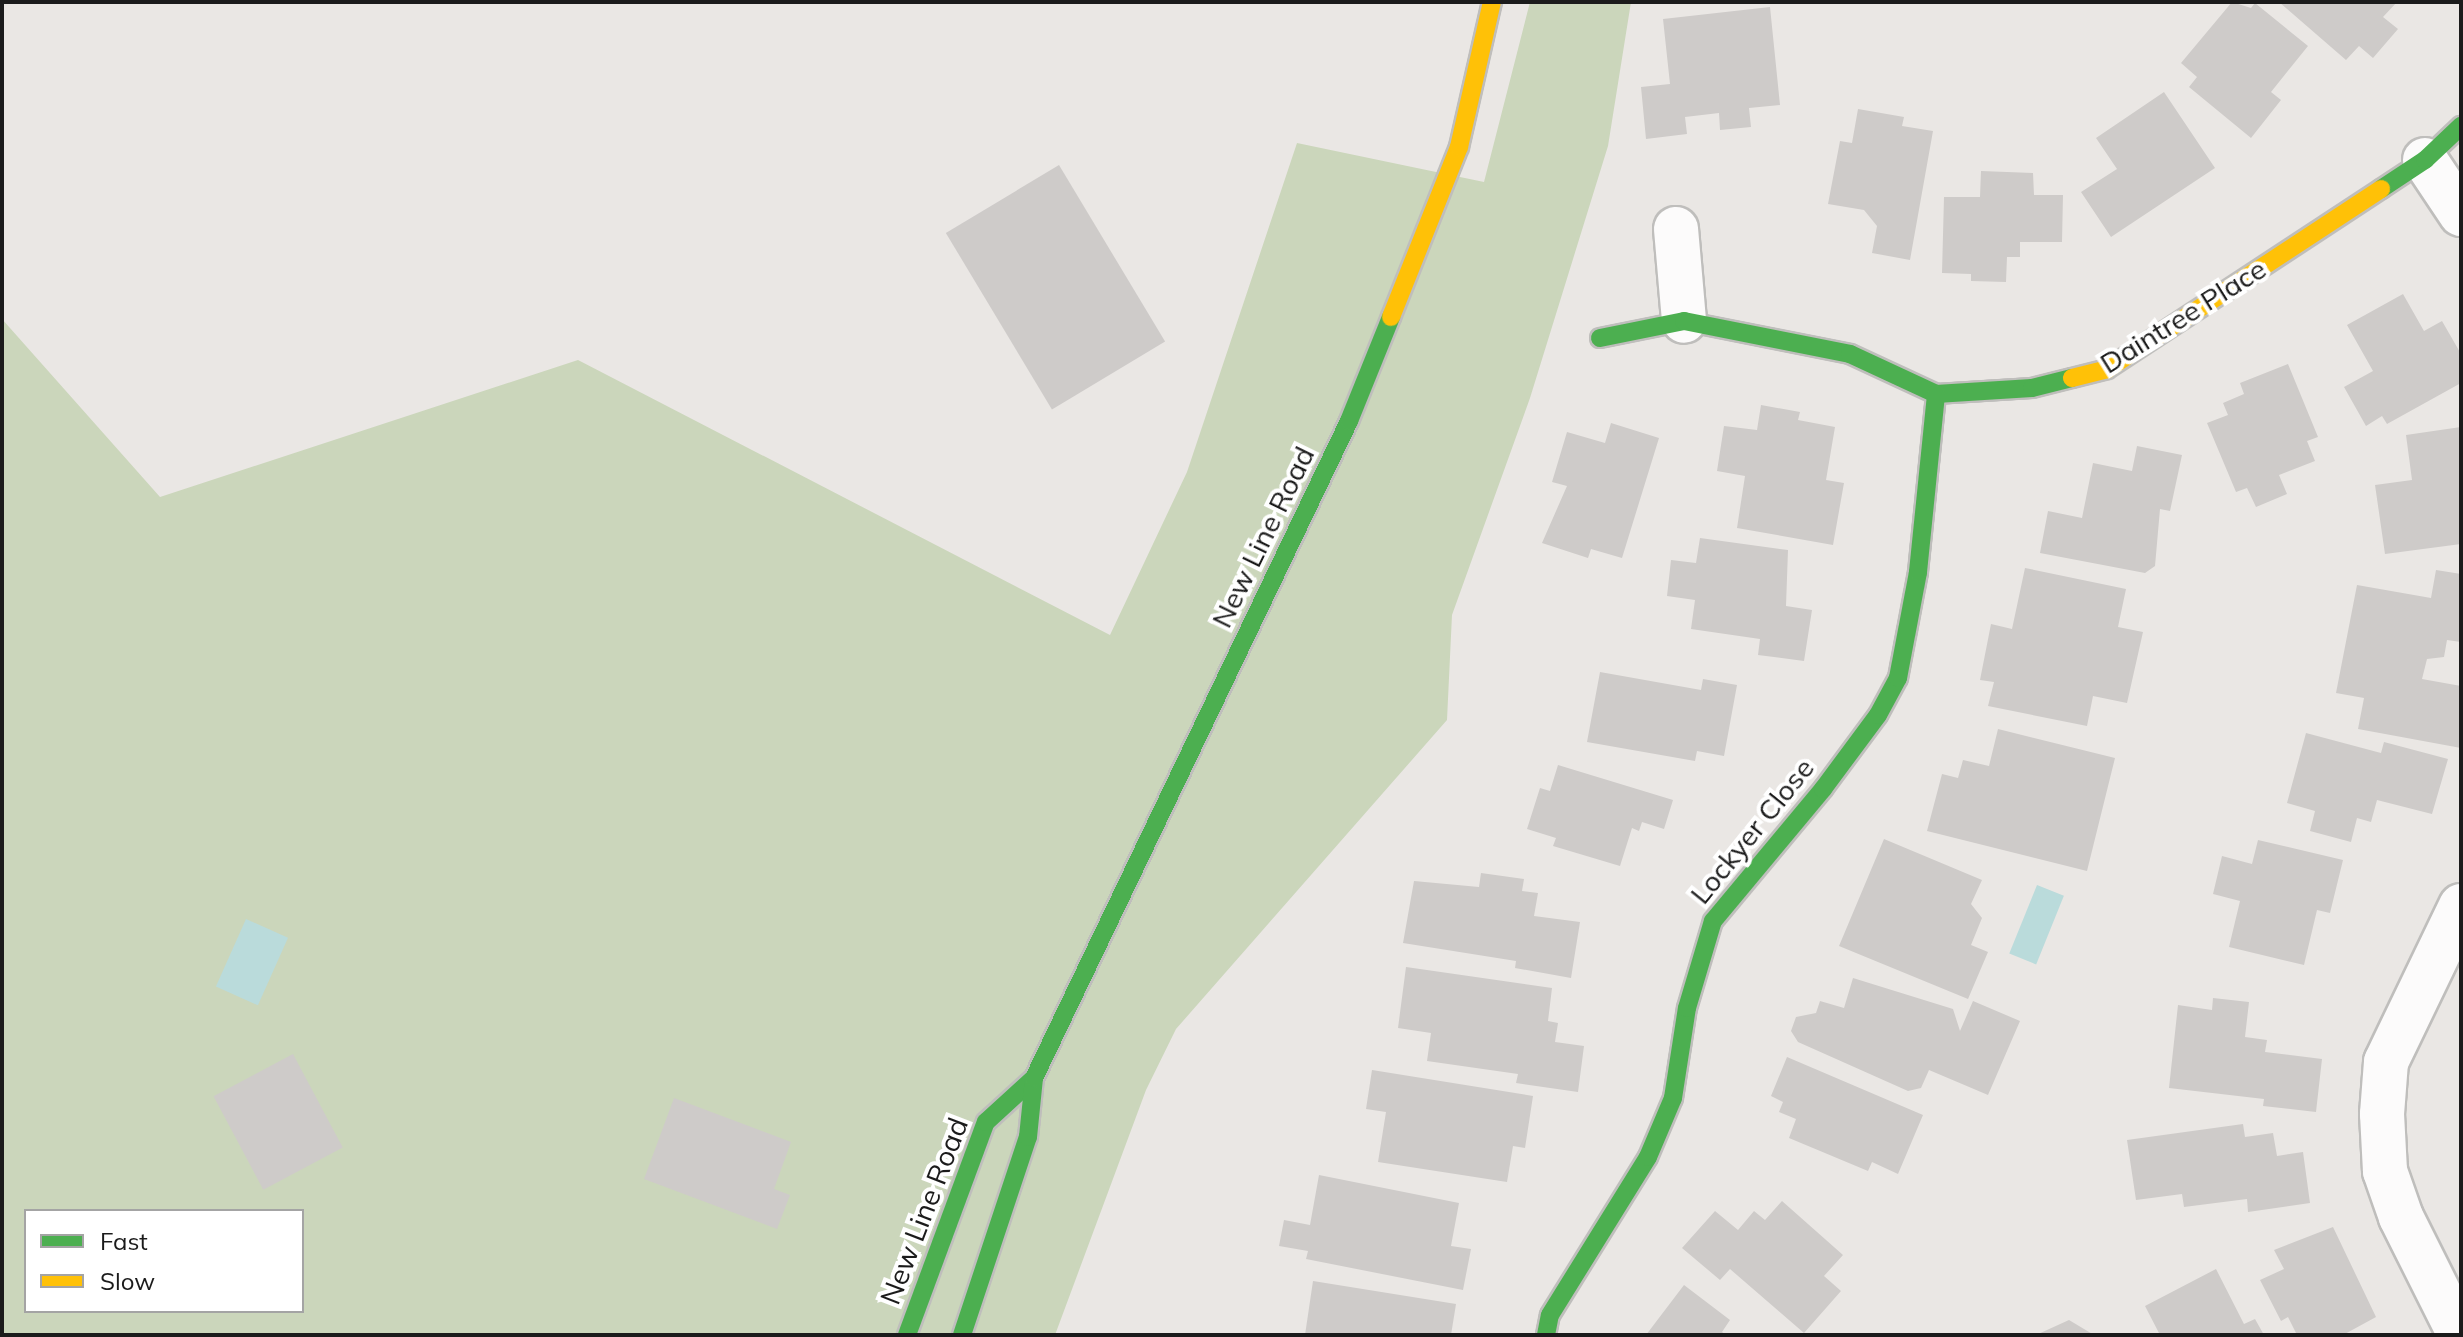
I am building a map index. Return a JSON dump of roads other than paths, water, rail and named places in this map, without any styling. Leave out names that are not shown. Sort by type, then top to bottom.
[{"type":"street","name":"New Line Road","points":[[962,1335],[1028,1137],[1034,1078],[1349,421],[1459,147],[1492,2]]},
{"type":"street","name":"Daintree Place","points":[[1600,338],[1684,321],[1850,354],[1936,394],[2032,388],[2107,369],[2425,160],[2461,126]]},
{"type":"street","points":[[2425,160],[2461,214]]},
{"type":"street","points":[[1676,229],[1684,321]]},
{"type":"street","name":"Lockyer Close","points":[[1546,1335],[1550,1315],[1648,1157],[1673,1098],[1687,1008],[1713,921],[1823,789],[1878,715],[1898,678],[1918,572],[1936,394]]},
{"type":"street","points":[[2460,1335],[2401,1217],[2385,1171],[2382,1114],[2386,1062],[2461,906]]},
{"type":"street","name":"New Line Road","points":[[907,1335],[986,1122],[1034,1078]]},
{"type":"water","points":[[2037,885],[2064,896],[2036,964],[2009,954]]},
{"type":"water","points":[[246,919],[288,938],[258,1005],[216,987]]}]
